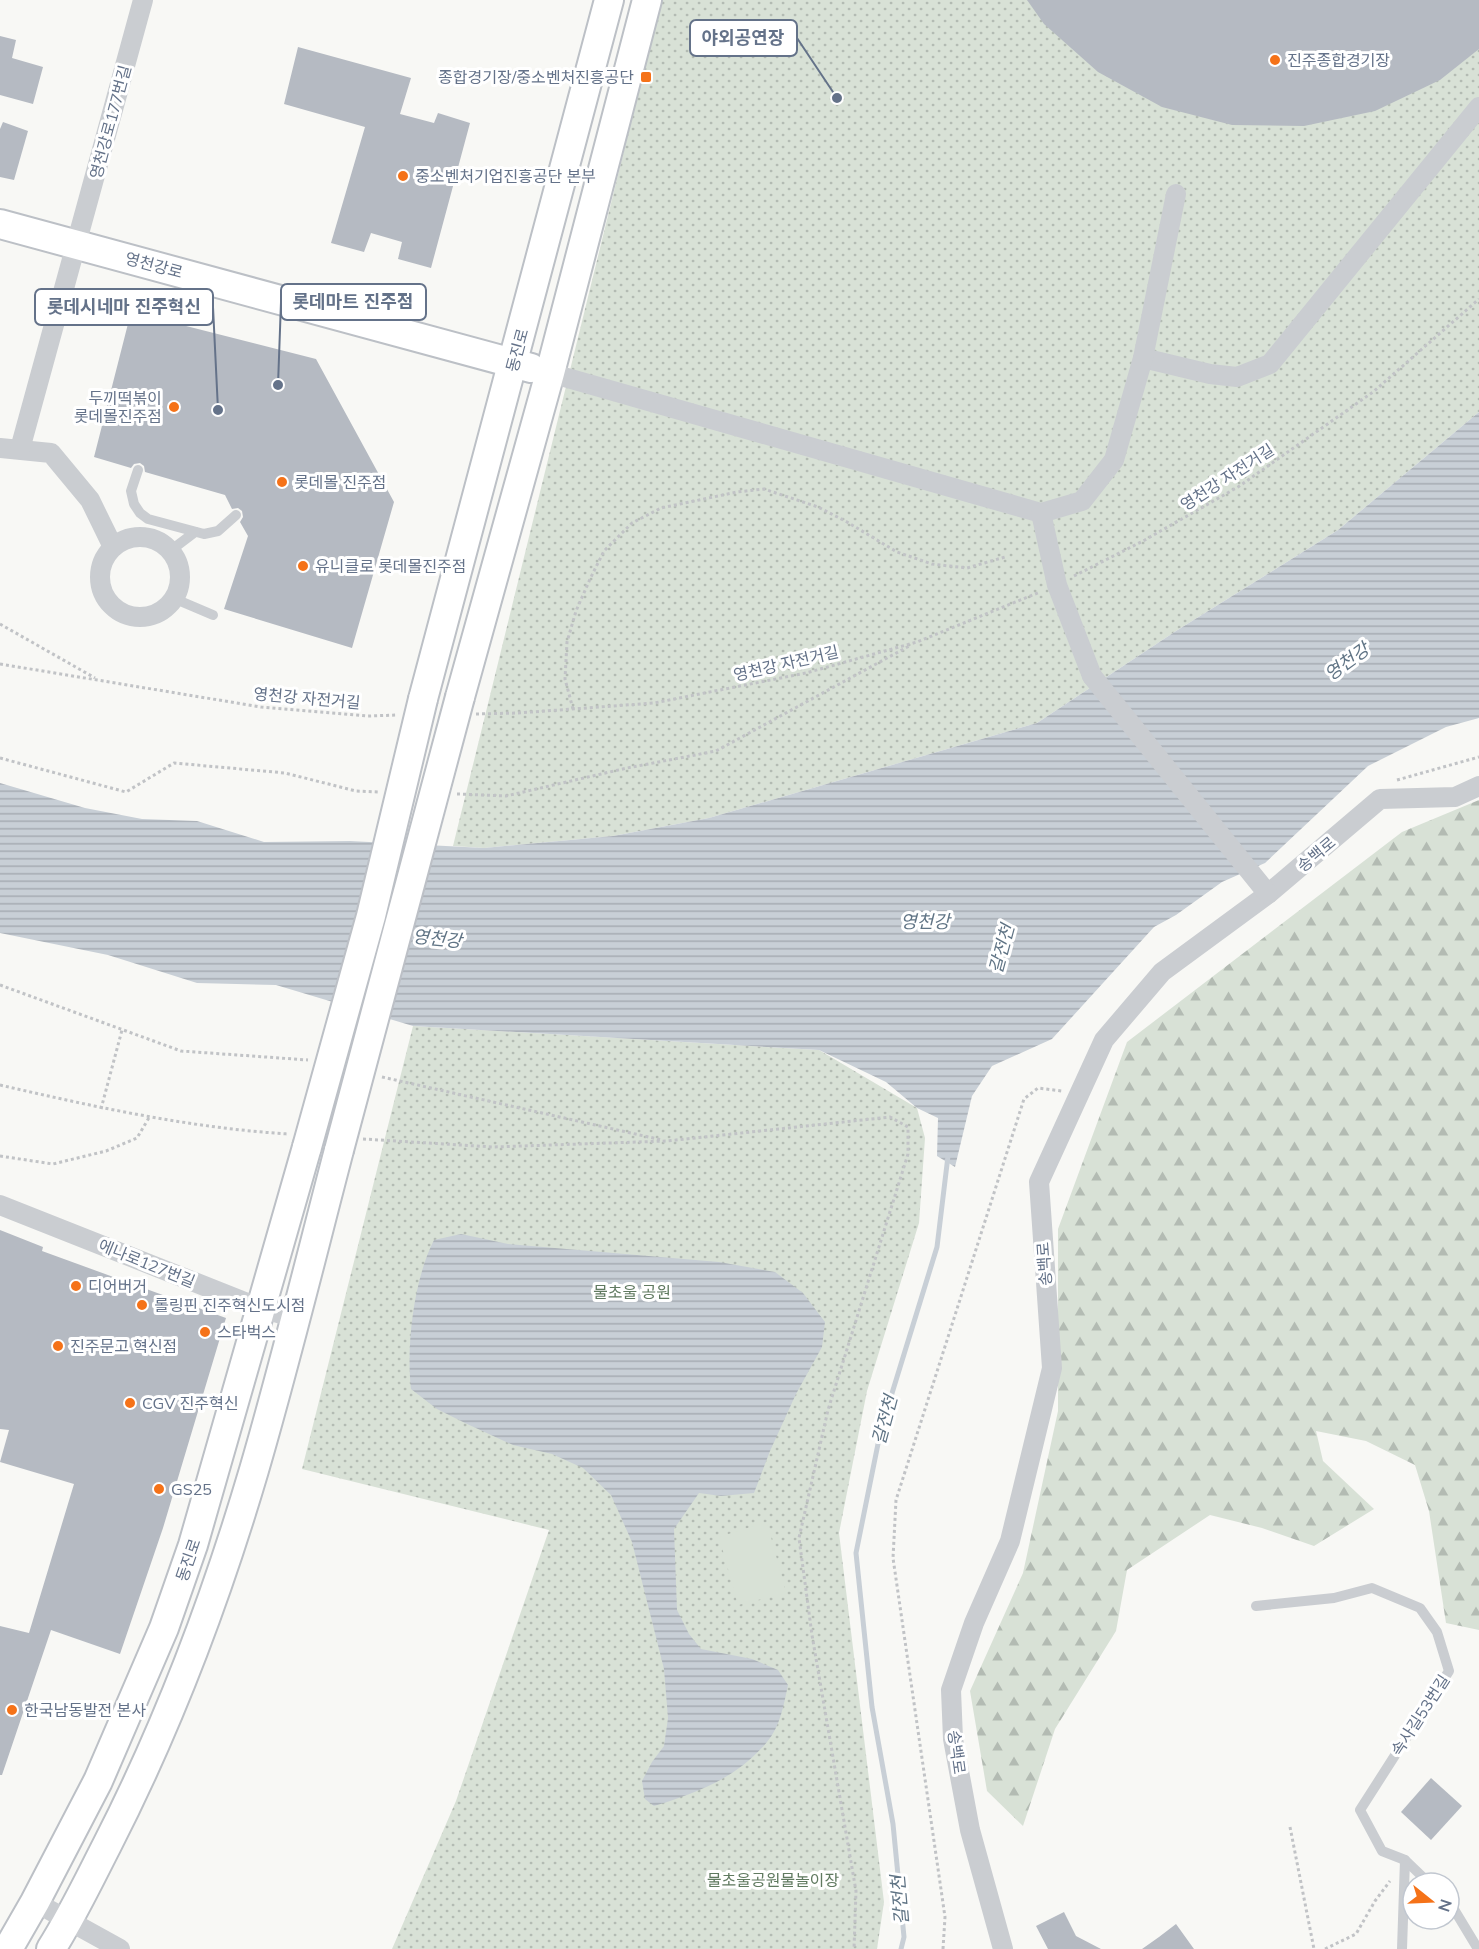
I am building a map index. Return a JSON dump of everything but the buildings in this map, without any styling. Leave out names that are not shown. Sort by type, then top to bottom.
[{"type":"street","name":"영천강로177번길","points":[[20,449],[143,0]]},
{"type":"street","name":"동진로","points":[[8,1949],[98,1781],[164,1628],[193,1545],[308,1147],[371,916],[413,707],[513,363],[609,0]]},
{"type":"street","points":[[51,1949],[69,1920],[138,1785],[181,1684],[216,1588],[254,1470],[339,1150],[466,706],[647,0]]},
{"type":"street","points":[[1143,358],[1210,374],[1237,377],[1270,364],[1479,107]]},
{"type":"street","points":[[550,373],[1041,513],[1082,501],[1114,460],[1143,358],[1176,194]]},
{"type":"street","name":"영천강로","points":[[0,224],[550,373]]},
{"type":"street","points":[[0,448],[51,453],[90,500],[113,547]]},
{"type":"street","points":[[1041,513],[1057,585],[1092,676],[1268,894]]},
{"type":"street","points":[[149,537],[160,542],[170,551],[177,562],[180,574],[179,587],[165,608],[153,615],[139,617],[126,615],[114,608],[105,597],[100,584],[100,571],[104,557],[113,547],[124,540],[149,537]]},
{"type":"street","name":"송백로","points":[[1006,1946],[970,1830],[953,1739],[951,1690],[974,1623],[1010,1541],[1052,1368],[1039,1182],[1104,1040],[1162,972],[1268,894],[1380,800],[1455,797],[1479,786]]},
{"type":"street","name":"에나로127번길","points":[[0,1205],[260,1308],[295,1318]]},
{"type":"street","points":[[35,1902],[120,1949]]},
{"type":"lane","points":[[138,470],[131,491],[134,504],[148,519],[204,534],[218,531],[236,515]]},
{"type":"lane","points":[[170,551],[195,531]]},
{"type":"lane","points":[[173,598],[213,615]]},
{"type":"lane","name":"속사길53번길","points":[[1257,1606],[1334,1598],[1372,1588],[1420,1608],[1437,1632],[1449,1671],[1360,1810],[1382,1851],[1405,1860],[1416,1871]]},
{"type":"lane","points":[[1402,1949],[1405,1860]]},
{"type":"lane","points":[[1461,1921],[1478,1949]]},
{"type":"path","name":"영천강 자전거길","points":[[466,706],[573,709],[654,703],[806,673],[917,642],[1057,585],[1143,541],[1238,487],[1373,393],[1479,299]]},
{"type":"path","points":[[573,709],[565,679],[567,642],[576,611],[590,579],[604,551],[632,523],[661,508],[737,492],[764,489],[818,507],[897,552],[932,564],[967,568],[1005,557]]},
{"type":"path","points":[[0,624],[98,680]]},
{"type":"path","name":"영천강 자전거길","points":[[0,663],[261,707],[368,716],[413,707]]},
{"type":"path","points":[[101,1108],[122,1030]]},
{"type":"path","points":[[943,1949],[945,1917],[893,1558],[896,1500],[1024,1099],[1038,1088],[1079,1093]]},
{"type":"path","points":[[0,1156],[53,1164],[106,1151],[137,1138],[150,1116]]},
{"type":"path","points":[[667,1141],[890,1117],[908,1127],[908,1154],[828,1410],[799,1538],[812,1635],[856,1891],[854,1949]]},
{"type":"path","points":[[1290,1827],[1314,1949]]},
{"type":"path","points":[[1325,1949],[1356,1934],[1375,1901],[1405,1860]]},
{"type":"green space","points":[[661,0],[1479,0],[1479,412],[1338,530],[1176,631],[1037,723],[709,818],[613,836],[484,848],[453,846]]},
{"type":"green space","points":[[1479,800],[1479,1630],[1446,1623],[1429,1511],[1415,1465],[1366,1441],[1316,1431],[1323,1461],[1374,1509],[1314,1546],[1262,1528],[1210,1515],[1127,1570],[1116,1631],[1055,1729],[1023,1826],[987,1791],[970,1691],[1023,1573],[1058,1411],[1058,1229],[1127,1042],[1402,832]]},
{"type":"green space","name":"물초울 공원","points":[[413,1026],[819,1050],[917,1108],[925,1138],[919,1223],[867,1391],[839,1533],[884,1902],[877,1949],[392,1949],[456,1801],[549,1530],[302,1469]]},
{"type":"green space","points":[[767,1522],[786,1593],[738,1605],[719,1537]]},
{"type":"water","name":"영천강","points":[[1479,412],[1479,718],[1446,727],[1368,766],[1265,863],[1222,882],[1176,915],[1154,927],[1052,1039],[992,1066],[972,1096],[955,1167],[937,1156],[938,1118],[917,1108],[886,1082],[819,1050],[413,1026],[276,985],[197,983],[108,955],[0,933],[0,783],[85,808],[142,819],[197,821],[264,842],[350,841],[484,848],[613,836],[709,818],[1037,723],[1176,631],[1338,530]]},
{"type":"water","points":[[461,1234],[508,1244],[719,1262],[775,1272],[803,1293],[825,1322],[822,1347],[796,1394],[754,1493],[721,1496],[699,1493],[674,1529],[677,1610],[689,1634],[701,1649],[752,1659],[778,1670],[788,1685],[778,1722],[767,1742],[743,1765],[701,1790],[654,1806],[645,1799],[642,1781],[664,1746],[668,1718],[664,1669],[632,1542],[611,1495],[583,1468],[552,1454],[513,1445],[465,1423],[437,1409],[411,1389],[411,1333],[421,1274],[434,1240]]},
{"type":"waterway","name":"갈전천","points":[[901,1949],[904,1937],[893,1824],[872,1707],[856,1553],[881,1429],[937,1247],[948,1156]]},
{"type":"place","name":"진주종합경기장","points":[[1275,60]]},
{"type":"place","name":"종합경기장/중소벤처진흥공단","points":[[646,77]]},
{"type":"place","name":"야외공연장","points":[[837,98]]},
{"type":"place","name":"중소벤처기업진흥공단 본부","points":[[403,176]]},
{"type":"place","name":"롯데마트 진주점","points":[[278,385]]},
{"type":"place","name":"두끼떡볶이 롯데몰진주점","points":[[174,407]]},
{"type":"place","name":"롯데시네마 진주혁신","points":[[218,410]]},
{"type":"place","name":"롯데몰 진주점","points":[[282,482]]},
{"type":"place","name":"유니클로 롯데몰진주점","points":[[303,566]]},
{"type":"place","name":"디어버거","points":[[76,1286]]},
{"type":"place","name":"롤링핀 진주혁신도시점","points":[[142,1305]]},
{"type":"place","name":"스타벅스","points":[[205,1332]]},
{"type":"place","name":"진주문고 혁신점","points":[[58,1346]]},
{"type":"place","name":"CGV 진주혁신","points":[[130,1403]]},
{"type":"place","name":"GS25","points":[[159,1489]]},
{"type":"place","name":"한국남동발전 본사","points":[[12,1710]]},
{"type":"park label","name":"물초울공원물놀이장","points":[[773,1880]]}]
